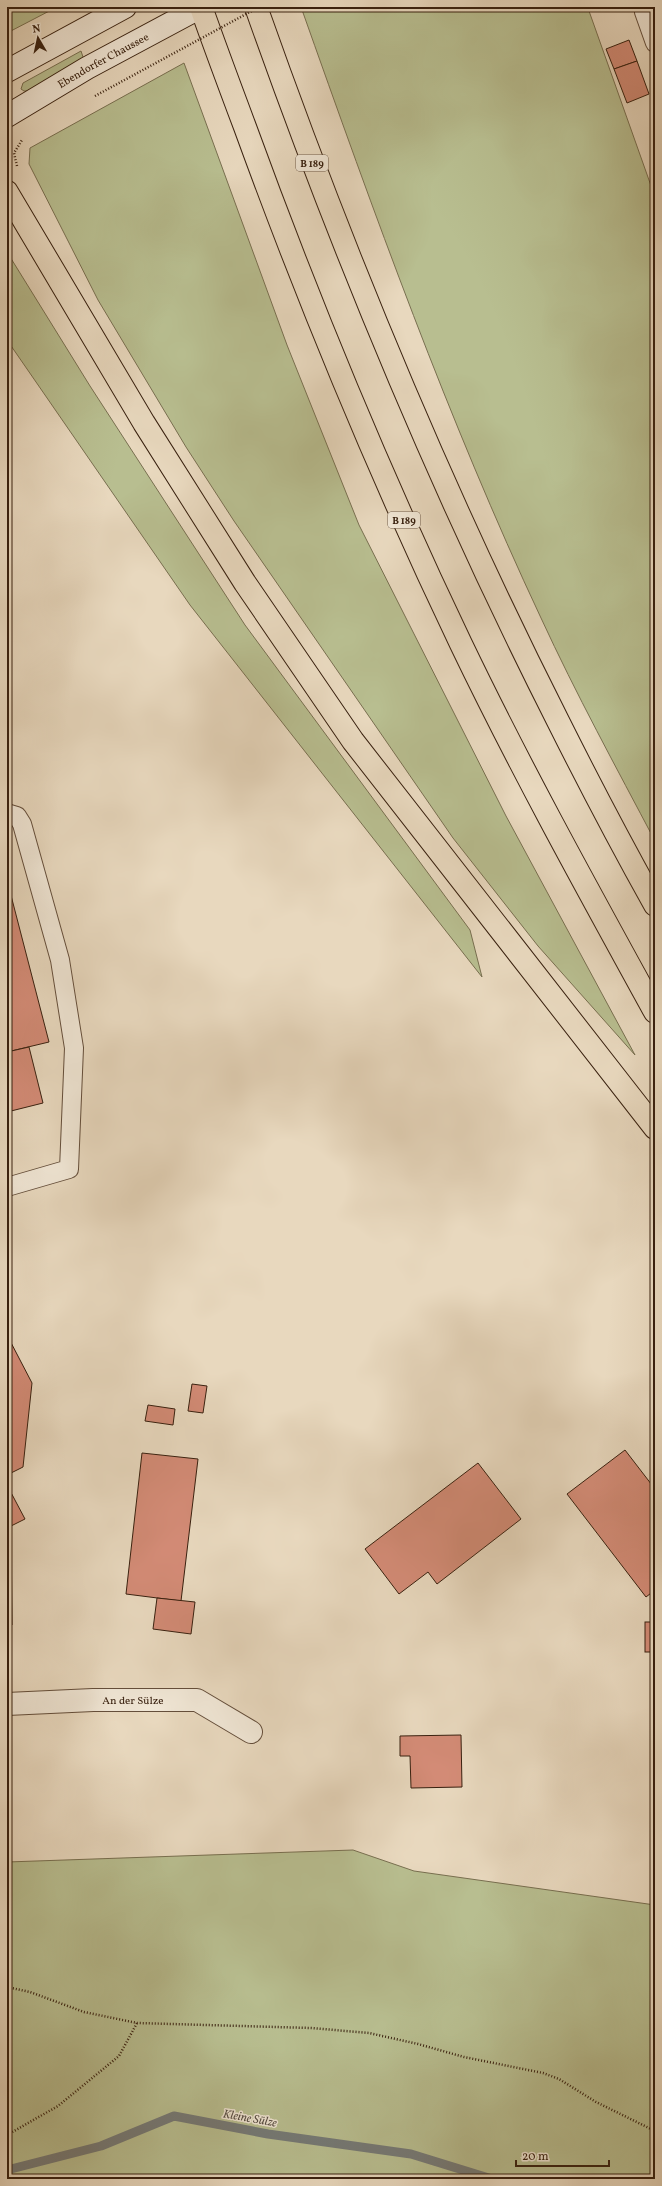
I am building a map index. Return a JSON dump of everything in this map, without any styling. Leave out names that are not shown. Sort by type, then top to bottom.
[{"type":"highway","name":"B 189","points":[[201,7],[280,223],[326,341],[390,490],[461,643],[510,743],[576,869],[655,1012]]},
{"type":"highway","name":"B 189","points":[[256,7],[316,174],[438,471],[509,624],[622,848],[655,905]]},
{"type":"highway","points":[[7,192],[144,423],[245,582],[353,741],[655,1128]]},
{"type":"main road","points":[[7,71],[125,7]]},
{"type":"main road","name":"Ebendorfer Chaussee","points":[[7,116],[87,68],[201,7]]},
{"type":"main road","name":"An der Sülze","points":[[7,1704],[93,1700],[197,1700],[251,1732]]},
{"type":"lane","points":[[645,7],[644,12],[655,43]]},
{"type":"lane","points":[[7,813],[17,816],[22,824],[60,960],[74,1048],[69,1169],[7,1187]]},
{"type":"path","points":[[89,99],[259,7]]},
{"type":"path","points":[[18,168],[14,153],[25,135]]},
{"type":"path","points":[[7,1987],[30,1992],[84,2012],[137,2023],[311,2028],[369,2033],[559,2079],[596,2102],[655,2131]]},
{"type":"path","points":[[7,2135],[58,2106],[119,2056],[137,2023]]},
{"type":"green space","points":[[7,7],[57,7],[7,33]]},
{"type":"green space","points":[[301,7],[597,7],[589,11],[655,197],[655,841],[596,730],[554,646],[475,468],[443,392],[384,239]]},
{"type":"green space","points":[[81,51],[84,60],[28,91],[21,89],[23,83]]},
{"type":"green space","points":[[184,63],[287,345],[359,525],[506,816],[635,1055],[538,946],[453,838],[234,521],[186,447],[98,300],[29,164],[30,148]]},
{"type":"green space","points":[[7,252],[90,386],[245,625],[470,930],[482,977],[190,605],[7,340]]},
{"type":"green space","points":[[353,1850],[414,1871],[655,1905],[655,2179],[7,2179],[7,1862]]},
{"type":"building","points":[[629,40],[637,61],[614,69],[606,49]]},
{"type":"building","points":[[637,61],[649,94],[627,103],[614,69]]},
{"type":"building","points":[[7,880],[49,1042],[7,1052]]},
{"type":"building","points":[[29,1047],[43,1103],[7,1112],[7,1052]]},
{"type":"building","points":[[7,1335],[32,1383],[23,1467],[7,1475]]},
{"type":"building","points":[[192,1384],[207,1386],[203,1413],[188,1411]]},
{"type":"building","points":[[148,1405],[175,1409],[173,1425],[145,1421]]},
{"type":"building","points":[[625,1450],[655,1489],[655,1590],[646,1597],[567,1494]]},
{"type":"building","points":[[142,1453],[198,1459],[181,1601],[126,1594]]},
{"type":"building","points":[[478,1463],[521,1519],[437,1584],[428,1572],[399,1594],[365,1549]]},
{"type":"building","points":[[7,1485],[25,1519],[11,1526],[12,1625],[7,1625]]},
{"type":"building","points":[[157,1598],[195,1602],[191,1634],[153,1629]]},
{"type":"building","points":[[645,1622],[655,1622],[655,1652],[645,1652]]},
{"type":"building","points":[[461,1735],[462,1787],[411,1788],[410,1756],[400,1756],[400,1736]]},
{"type":"waterway","name":"Kleine Sülze","points":[[7,2170],[101,2146],[174,2116],[268,2134],[411,2154],[492,2179]]}]
